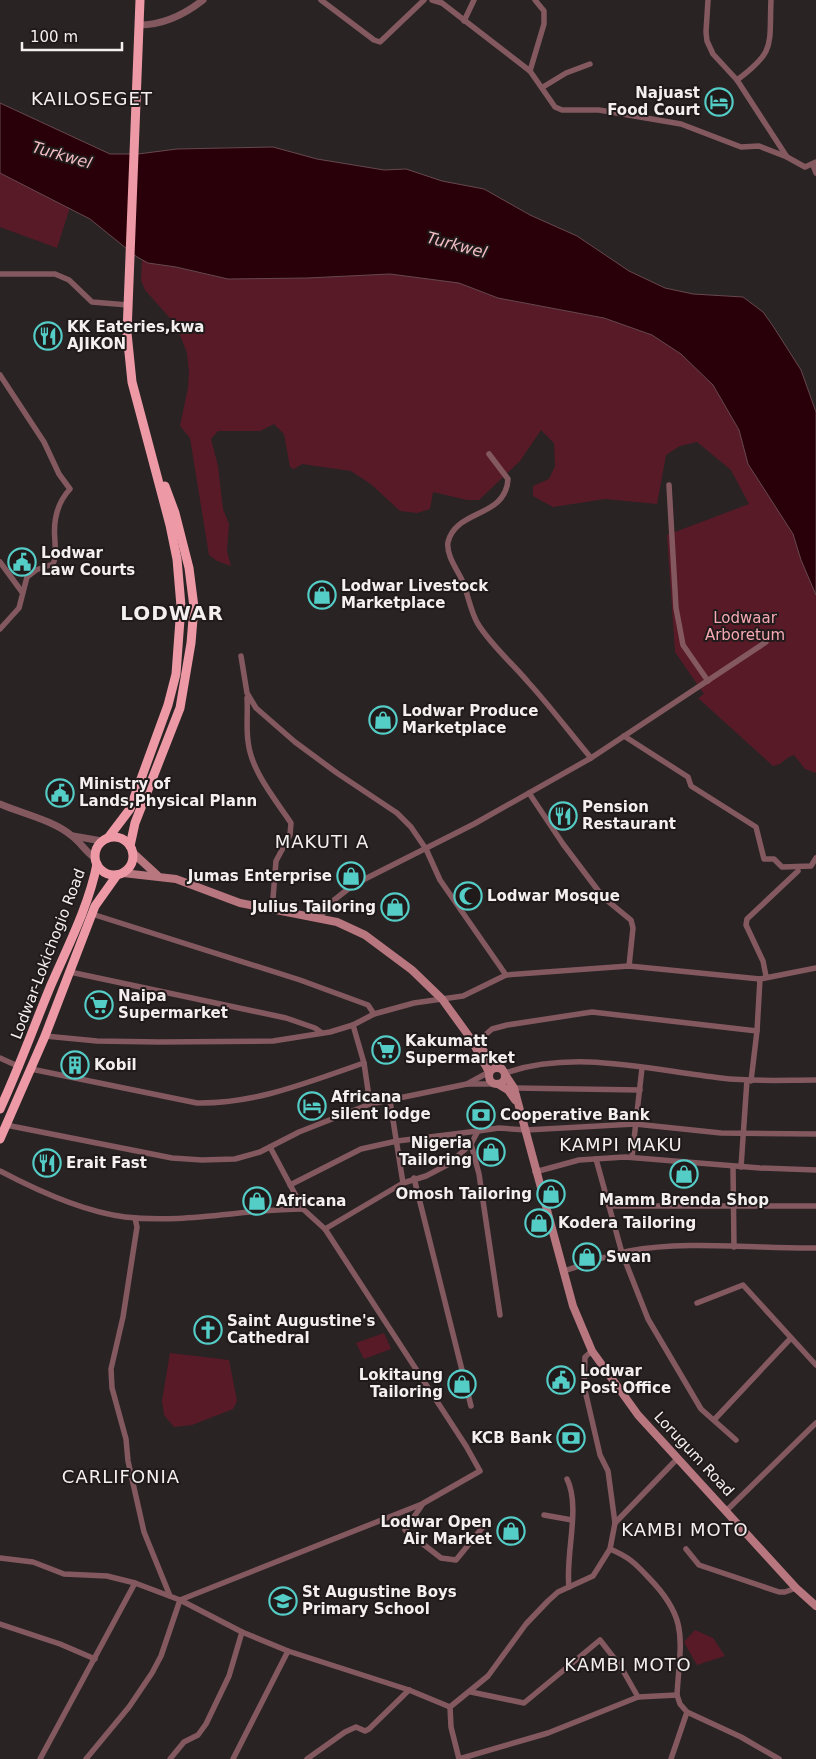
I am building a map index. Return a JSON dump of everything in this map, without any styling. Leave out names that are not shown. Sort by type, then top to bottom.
[{"type":"highway","points":[[140,0],[127,333],[132,382],[140,418],[158,475],[177,559],[181,606],[176,674],[172,689],[130,809],[98,846],[96,861],[105,873],[120,874],[131,864],[135,823],[180,708],[191,643],[194,607],[189,568],[175,513],[158,475]]},
{"type":"highway","points":[[105,840],[120,839],[131,849]]},
{"type":"highway","name":"Lodwar-Lokichogio Road","points":[[0,1109],[20,1067],[94,882],[96,861]]},
{"type":"highway","name":"Lodwar-Lokichogio Road","points":[[0,1139],[45,1036],[92,914],[120,874]]},
{"type":"main road","points":[[131,849],[157,875]]},
{"type":"main road","points":[[120,874],[157,875],[176,879],[214,895],[272,911],[320,918],[349,926],[372,939],[412,970],[442,999],[473,1041],[505,1073],[514,1088],[517,1104]]},
{"type":"main road","points":[[473,1041],[489,1072],[489,1078],[508,1090],[517,1104]]},
{"type":"main road","points":[[489,1072],[495,1068],[505,1073]]},
{"type":"main road","points":[[497,1084],[505,1081],[505,1073]]},
{"type":"main road","name":"Lorugum Road","points":[[517,1104],[526,1130],[535,1172],[578,1320],[592,1351],[625,1399],[677,1459],[727,1510],[796,1588],[816,1606]]},
{"type":"street","points":[[139,25],[155,25],[172,20],[204,0]]},
{"type":"street","points":[[321,0],[374,40],[380,42],[424,0]]},
{"type":"street","points":[[432,0],[442,4],[530,71],[543,87],[555,107],[562,110],[599,110],[674,122],[696,128],[741,147],[759,146],[787,157],[805,167],[815,164],[816,173]]},
{"type":"street","points":[[464,21],[474,0]]},
{"type":"street","points":[[530,71],[544,24],[544,11],[534,0]]},
{"type":"street","points":[[708,0],[707,41],[713,54],[737,80],[787,157]]},
{"type":"street","points":[[737,80],[758,64],[767,53],[771,0]]},
{"type":"street","points":[[543,87],[566,73],[590,64]]},
{"type":"street","points":[[0,274],[55,274],[69,280],[79,292],[92,302],[128,305]]},
{"type":"street","points":[[0,376],[44,442],[59,474],[70,489],[58,510],[54,534],[55,560],[52,566],[30,574],[25,580],[19,608],[0,629]]},
{"type":"street","points":[[489,454],[508,479],[506,490],[494,506],[475,514],[453,533],[448,544],[449,552],[469,595],[478,623],[538,692],[591,758]]},
{"type":"street","points":[[669,485],[676,608],[683,645],[708,681]]},
{"type":"street","points":[[0,562],[22,592]]},
{"type":"street","points":[[320,918],[328,905],[349,888],[426,849],[591,758],[766,642]]},
{"type":"street","points":[[241,656],[247,693],[248,743],[265,785],[291,823],[290,835],[276,861],[272,911]]},
{"type":"street","points":[[247,693],[256,708],[273,725],[337,774],[397,813],[411,827],[426,849],[440,880],[506,974]]},
{"type":"street","points":[[624,736],[688,777],[691,786],[756,827],[764,859],[774,859],[782,867],[811,866],[816,858]]},
{"type":"street","points":[[529,793],[567,851],[603,897],[631,920],[629,966]]},
{"type":"street","points":[[0,804],[54,826],[73,836],[105,840]]},
{"type":"street","points":[[73,836],[96,861]]},
{"type":"street","points":[[741,1167],[749,1081],[758,1031],[763,978],[763,960],[746,925],[747,919],[798,872]]},
{"type":"street","points":[[92,914],[300,980],[368,1006],[374,1014]]},
{"type":"street","points":[[45,1036],[97,1041],[274,1041],[322,1033],[353,1025],[374,1014],[414,1003],[463,996],[506,974],[629,966],[763,978],[816,968]]},
{"type":"street","points":[[70,972],[286,1018],[315,1028],[322,1033]]},
{"type":"street","points":[[473,1041],[492,1029],[507,1025],[592,1012],[758,1031]]},
{"type":"street","points":[[353,1025],[364,1063],[370,1104]]},
{"type":"street","points":[[0,1058],[20,1067]]},
{"type":"street","points":[[505,1073],[530,1065],[568,1061],[604,1062],[749,1081],[816,1080]]},
{"type":"street","points":[[31,1069],[197,1103],[216,1103],[264,1096],[364,1063]]},
{"type":"street","points":[[632,1157],[642,1068]]},
{"type":"street","points":[[468,1084],[489,1072]]},
{"type":"street","points":[[6,1125],[172,1158],[202,1160],[243,1158],[299,1132],[370,1104],[468,1084],[497,1084]]},
{"type":"street","points":[[514,1088],[640,1090]]},
{"type":"street","points":[[390,1101],[403,1183]]},
{"type":"street","points":[[290,1185],[361,1149],[397,1141],[500,1128],[526,1130],[636,1124],[745,1133],[816,1134]]},
{"type":"street","points":[[325,1229],[403,1183],[441,1169],[471,1144],[478,1131]]},
{"type":"street","points":[[471,1144],[478,1174],[500,1315]]},
{"type":"street","points":[[90,1758],[152,1673],[161,1656],[180,1600],[422,1504],[476,1474],[480,1468],[325,1229],[303,1209],[270,1147]]},
{"type":"street","points":[[535,1172],[579,1160],[632,1157],[741,1167],[816,1170]]},
{"type":"street","points":[[596,1159],[622,1253],[648,1319],[701,1408],[736,1440]]},
{"type":"street","points":[[732,1166],[734,1247]]},
{"type":"street","points":[[0,1171],[38,1190],[111,1214],[135,1218],[303,1209]]},
{"type":"street","points":[[414,1178],[471,1406]]},
{"type":"street","points":[[609,1206],[816,1206]]},
{"type":"street","points":[[135,1218],[137,1227],[123,1317],[111,1369],[112,1388],[126,1439],[128,1461],[144,1532],[170,1596]]},
{"type":"street","points":[[564,1271],[622,1253],[647,1248],[816,1248]]},
{"type":"street","points":[[697,1303],[743,1285],[790,1339],[816,1365]]},
{"type":"street","points":[[714,1420],[790,1339]]},
{"type":"street","points":[[450,1707],[471,1692],[488,1676],[533,1616],[558,1592],[594,1576],[610,1549],[615,1523],[608,1471],[600,1455],[584,1386],[586,1357],[592,1351]]},
{"type":"street","points":[[727,1510],[816,1423]]},
{"type":"street","points":[[615,1523],[677,1459]]},
{"type":"street","points":[[567,1479],[572,1488],[572,1520],[567,1573],[569,1587]]},
{"type":"street","points":[[422,1504],[405,1530],[441,1558],[456,1560],[488,1522]]},
{"type":"street","points":[[544,1515],[572,1520]]},
{"type":"street","points":[[610,1549],[628,1556],[668,1597],[676,1613],[680,1623],[677,1695],[680,1704],[686,1712],[741,1736],[779,1759]]},
{"type":"street","points":[[686,1549],[699,1565],[779,1592],[796,1588]]},
{"type":"street","points":[[0,1558],[33,1562],[64,1574],[107,1576],[135,1583],[180,1600],[242,1632],[288,1651],[410,1690],[450,1707]]},
{"type":"street","points":[[40,1759],[135,1583]]},
{"type":"street","points":[[0,1624],[60,1644],[95,1659]]},
{"type":"street","points":[[170,1759],[184,1742],[198,1735],[206,1724],[229,1676],[242,1632]]},
{"type":"street","points":[[471,1692],[524,1703],[600,1640],[621,1667],[638,1697]]},
{"type":"street","points":[[233,1759],[288,1651]]},
{"type":"street","points":[[307,1759],[356,1727],[365,1730],[370,1729],[410,1690]]},
{"type":"street","points":[[450,1707],[450,1727],[459,1759],[548,1733],[638,1697],[677,1695]]},
{"type":"street","points":[[674,1758],[686,1712]]},
{"type":"green space","points":[[0,173],[70,207],[57,248],[0,227]]},
{"type":"green space","name":"Lodwaar Arboretum","points":[[142,260],[228,279],[390,274],[459,283],[498,298],[604,318],[652,335],[681,354],[713,385],[739,430],[763,487],[793,534],[801,560],[816,595],[816,773],[805,769],[794,755],[773,766],[698,698],[704,694],[675,652],[667,535],[749,504],[731,470],[697,442],[680,446],[666,455],[657,504],[605,499],[553,507],[533,496],[533,486],[549,479],[555,466],[554,443],[541,430],[520,461],[479,500],[467,500],[433,492],[430,509],[417,513],[400,511],[372,485],[351,471],[302,464],[294,469],[290,467],[284,434],[274,424],[260,431],[218,431],[211,439],[218,466],[223,509],[229,524],[227,551],[231,566],[217,561],[209,555],[190,438],[180,426],[188,388],[187,353],[176,325],[145,290],[141,280]]},
{"type":"green space","points":[[384,1333],[391,1349],[364,1359],[356,1343]]},
{"type":"green space","points":[[170,1353],[229,1360],[237,1401],[233,1409],[192,1425],[174,1427],[164,1415],[162,1401]]},
{"type":"green space","name":"KAMBI MOTO","points":[[695,1630],[713,1638],[725,1656],[697,1665],[684,1642]]},
{"type":"water","name":"Turkwel","points":[[0,103],[110,154],[138,154],[177,149],[273,147],[317,159],[384,170],[406,169],[442,181],[484,189],[530,215],[577,236],[629,271],[665,288],[693,294],[743,297],[763,312],[801,370],[816,412],[816,595],[801,560],[793,534],[748,464],[739,430],[713,385],[681,354],[652,335],[604,318],[498,298],[459,283],[390,274],[228,279],[176,267],[148,263],[137,257],[90,219],[0,173]]},
{"type":"place","name":"Najuast Food Court","points":[[719,102]]},
{"type":"place","name":"KK Eateries,kwa AJIKON","points":[[48,336]]},
{"type":"place","name":"Lodwar Law Courts","points":[[22,562]]},
{"type":"place","name":"Lodwar Livestock Marketplace","points":[[322,595]]},
{"type":"place","name":"Lodwar Produce Marketplace","points":[[383,720]]},
{"type":"place","name":"Ministry of Lands,Physical Plann","points":[[60,793]]},
{"type":"place","name":"Pension Restaurant","points":[[563,816]]},
{"type":"place","name":"Jumas Enterprise","points":[[351,876]]},
{"type":"place","name":"Lodwar Mosque","points":[[468,896]]},
{"type":"place","name":"Julius Tailoring","points":[[395,907]]},
{"type":"place","name":"Naipa Supermarket","points":[[99,1005]]},
{"type":"place","name":"Kakumatt Supermarket","points":[[386,1050]]},
{"type":"place","name":"Kobil","points":[[75,1065]]},
{"type":"place","name":"Africana silent lodge","points":[[312,1106]]},
{"type":"place","name":"Cooperative Bank","points":[[481,1115]]},
{"type":"place","name":"Nigeria Tailoring","points":[[491,1152]]},
{"type":"place","name":"Erait Fast","points":[[47,1163]]},
{"type":"place","name":"Mamm Brenda Shop","points":[[684,1174]]},
{"type":"place","name":"Omosh Tailoring","points":[[551,1194]]},
{"type":"place","name":"Africana","points":[[257,1201]]},
{"type":"place","name":"Kodera Tailoring","points":[[539,1223]]},
{"type":"place","name":"Swan","points":[[587,1257]]},
{"type":"place","name":"Saint Augustine's Cathedral","points":[[208,1330]]},
{"type":"place","name":"Lodwar Post Office","points":[[561,1380]]},
{"type":"place","name":"Lokitaung Tailoring","points":[[462,1384]]},
{"type":"place","name":"KCB Bank","points":[[571,1438]]},
{"type":"place","name":"Lodwar Open Air Market","points":[[511,1531]]},
{"type":"place","name":"St Augustine Boys Primary School","points":[[283,1601]]},
{"type":"district","name":"KAILOSEGET","points":[[92,98]]},
{"type":"district","name":"LODWAR","points":[[172,613]]},
{"type":"district","name":"MAKUTI A","points":[[322,841]]},
{"type":"district","name":"KAMPI MAKU","points":[[621,1144]]},
{"type":"district","name":"CARLIFONIA","points":[[121,1476]]},
{"type":"district","name":"KAMBI MOTO","points":[[685,1529]]},
{"type":"district","name":"KAMBI MOTO","points":[[628,1664]]}]
